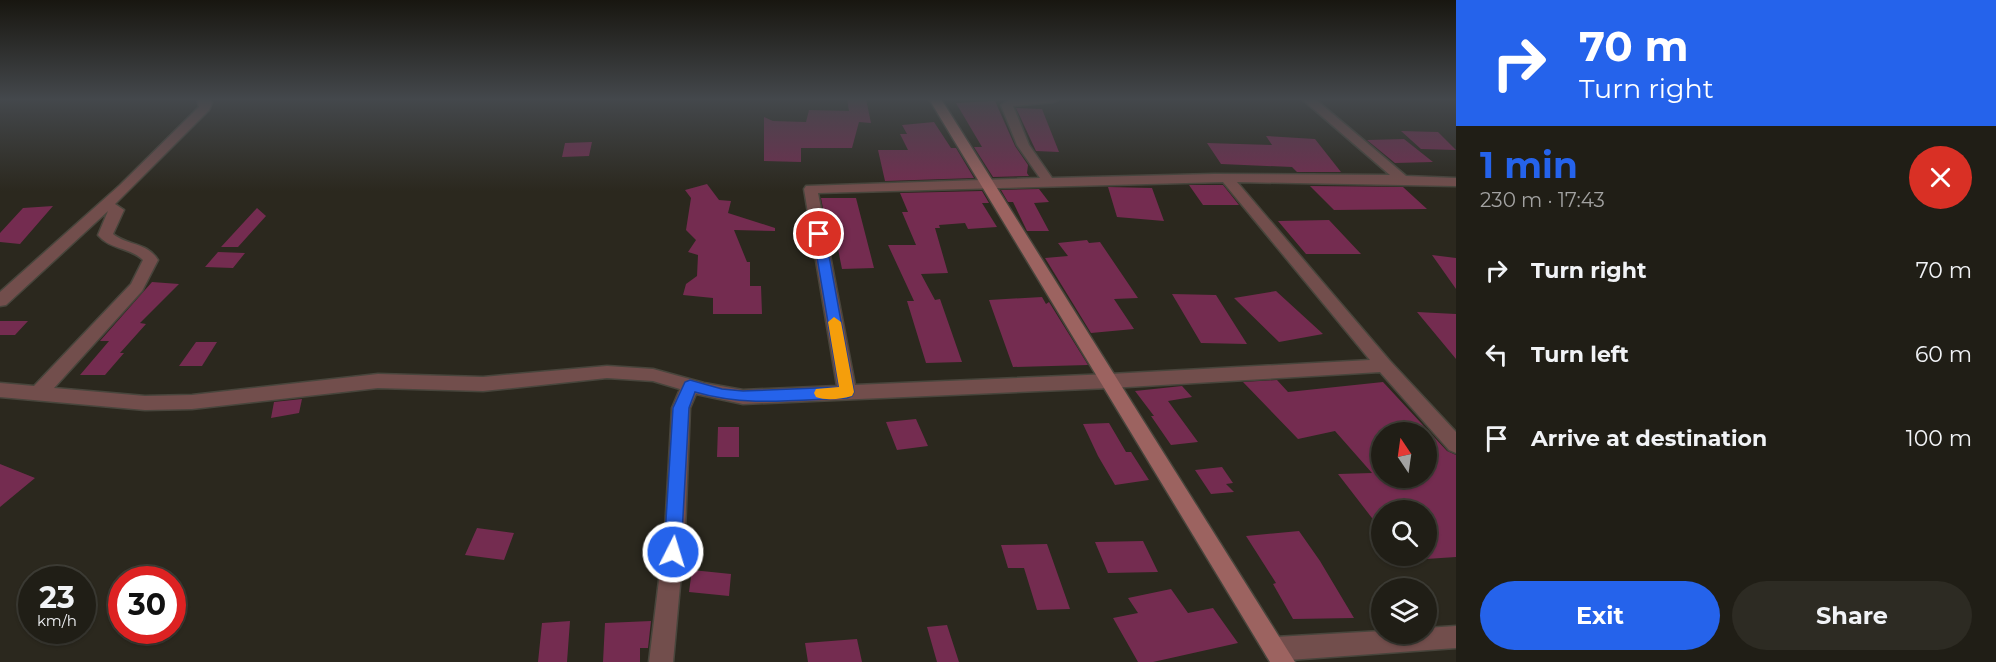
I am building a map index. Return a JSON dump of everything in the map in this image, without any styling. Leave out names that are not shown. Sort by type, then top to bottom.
[{"type":"main road","points":[[954,130],[1279,656]]},
{"type":"street","points":[[0,301],[106,205],[183,130]]},
{"type":"street","points":[[1017,130],[1026,152],[1048,181]]},
{"type":"street","points":[[1344,130],[1402,179]]},
{"type":"street","points":[[847,392],[811,189],[1227,178],[1402,179],[1456,182]]},
{"type":"street","points":[[1227,178],[1456,446]]},
{"type":"street","points":[[38,394],[137,286],[151,260],[143,252],[109,240],[105,235],[106,230],[117,210],[106,205]]},
{"type":"street","points":[[0,390],[145,403],[192,402],[378,381],[483,384],[607,372],[653,375],[722,395],[743,397],[1110,381],[1384,364]]},
{"type":"street","points":[[661,662],[675,531],[681,408],[690,386]]},
{"type":"street","points":[[1279,656],[1456,636]]},
{"type":"building","points":[[764,130],[857,130],[852,148],[801,148],[801,162],[764,161]]},
{"type":"building","points":[[905,130],[939,130],[951,148],[956,148],[974,178],[885,181],[878,150],[908,150],[900,134],[907,134]]},
{"type":"building","points":[[972,130],[1008,130],[1015,146],[1028,165],[1029,176],[993,177],[974,147],[982,147]]},
{"type":"building","points":[[1026,130],[1050,130],[1059,152],[1036,151]]},
{"type":"building","points":[[1401,131],[1438,132],[1456,150],[1421,149]]},
{"type":"building","points":[[1266,136],[1315,139],[1341,172],[1297,172],[1292,167],[1221,164],[1207,143],[1272,145]]},
{"type":"building","points":[[1404,139],[1433,162],[1395,163],[1367,140]]},
{"type":"building","points":[[592,142],[589,156],[562,157],[565,143]]},
{"type":"building","points":[[707,184],[719,200],[731,201],[728,213],[775,228],[775,231],[734,230],[747,262],[750,262],[750,286],[761,286],[762,314],[713,314],[713,298],[683,295],[686,284],[697,276],[698,255],[688,252],[696,240],[686,230],[691,198],[685,190]]},
{"type":"building","points":[[1189,185],[1223,185],[1239,205],[1203,205]]},
{"type":"building","points":[[1310,186],[1403,187],[1427,209],[1334,210]]},
{"type":"building","points":[[1108,187],[1152,188],[1164,221],[1117,217]]},
{"type":"building","points":[[1039,189],[1049,202],[1034,203],[1049,231],[1027,231],[1013,202],[1008,202],[1001,190]]},
{"type":"building","points":[[982,191],[989,203],[982,203],[997,227],[968,229],[965,223],[939,225],[940,228],[935,228],[948,273],[921,274],[935,300],[940,299],[962,362],[926,363],[907,301],[914,301],[888,245],[916,245],[902,212],[908,212],[900,193]]},
{"type":"building","points":[[821,198],[856,198],[874,268],[842,269],[835,234],[828,234]]},
{"type":"building","points":[[53,206],[20,244],[0,242],[0,233],[23,208]]},
{"type":"building","points":[[257,208],[266,216],[238,247],[221,247]]},
{"type":"building","points":[[1329,220],[1361,254],[1306,254],[1278,221]]},
{"type":"building","points":[[1087,240],[1089,243],[1100,242],[1138,298],[1114,299],[1134,329],[1091,333],[1045,258],[1068,256],[1058,243]]},
{"type":"building","points":[[218,252],[245,253],[233,268],[205,267]]},
{"type":"building","points":[[1432,255],[1456,258],[1456,289]]},
{"type":"building","points":[[152,282],[179,284],[140,323],[146,324],[120,353],[124,353],[105,375],[80,375],[109,341],[100,341]]},
{"type":"building","points":[[1276,291],[1323,334],[1279,342],[1234,298]]},
{"type":"building","points":[[1172,294],[1216,295],[1247,344],[1201,343]]},
{"type":"building","points":[[1042,297],[1046,304],[1049,302],[1088,365],[1013,367],[989,300]]},
{"type":"building","points":[[1417,312],[1456,314],[1456,359]]},
{"type":"building","points":[[0,321],[28,321],[15,335],[0,335]]},
{"type":"building","points":[[196,342],[217,342],[202,366],[179,366]]},
{"type":"building","points":[[1277,380],[1288,392],[1383,382],[1420,422],[1371,422],[1371,472],[1335,431],[1298,439],[1243,382]]},
{"type":"building","points":[[1182,386],[1192,397],[1168,401],[1198,442],[1171,445],[1151,416],[1154,416],[1135,391]]},
{"type":"building","points":[[302,399],[299,413],[271,418],[274,402]]},
{"type":"building","points":[[916,419],[928,446],[897,450],[886,422]]},
{"type":"building","points":[[1109,423],[1126,452],[1131,452],[1149,480],[1115,485],[1083,424]]},
{"type":"building","points":[[718,427],[739,427],[739,457],[717,457]]},
{"type":"building","points":[[1437,440],[1447,451],[1456,455],[1456,557],[1437,558],[1437,500],[1371,500],[1371,517],[1338,474],[1371,473],[1371,488],[1437,488]]},
{"type":"building","points":[[0,464],[35,478],[0,507]]},
{"type":"building","points":[[1222,467],[1233,483],[1226,484],[1234,492],[1211,494],[1195,470]]},
{"type":"building","points":[[477,528],[514,533],[504,560],[465,555]]},
{"type":"building","points":[[1299,531],[1354,618],[1293,619],[1273,584],[1276,583],[1246,536]]},
{"type":"building","points":[[1143,541],[1158,572],[1108,573],[1095,542]]},
{"type":"building","points":[[1047,544],[1070,609],[1037,610],[1024,568],[1008,568],[1001,545]]},
{"type":"building","points":[[692,570],[731,574],[729,596],[689,592]]},
{"type":"building","points":[[1171,589],[1188,613],[1213,608],[1238,643],[1153,662],[1138,662],[1113,618],[1138,613],[1128,598]]},
{"type":"building","points":[[570,621],[567,662],[538,662],[542,623]]},
{"type":"building","points":[[651,621],[648,648],[640,648],[640,662],[603,662],[605,623]]},
{"type":"building","points":[[947,625],[959,662],[937,662],[927,627]]},
{"type":"building","points":[[857,639],[862,662],[808,662],[805,643]]},
{"type":"slow traffic","points":[[821,393],[847,392],[834,322]]},
{"type":"route","points":[[673,552],[681,408],[690,386],[722,395],[743,397],[847,392],[819,234]]}]
